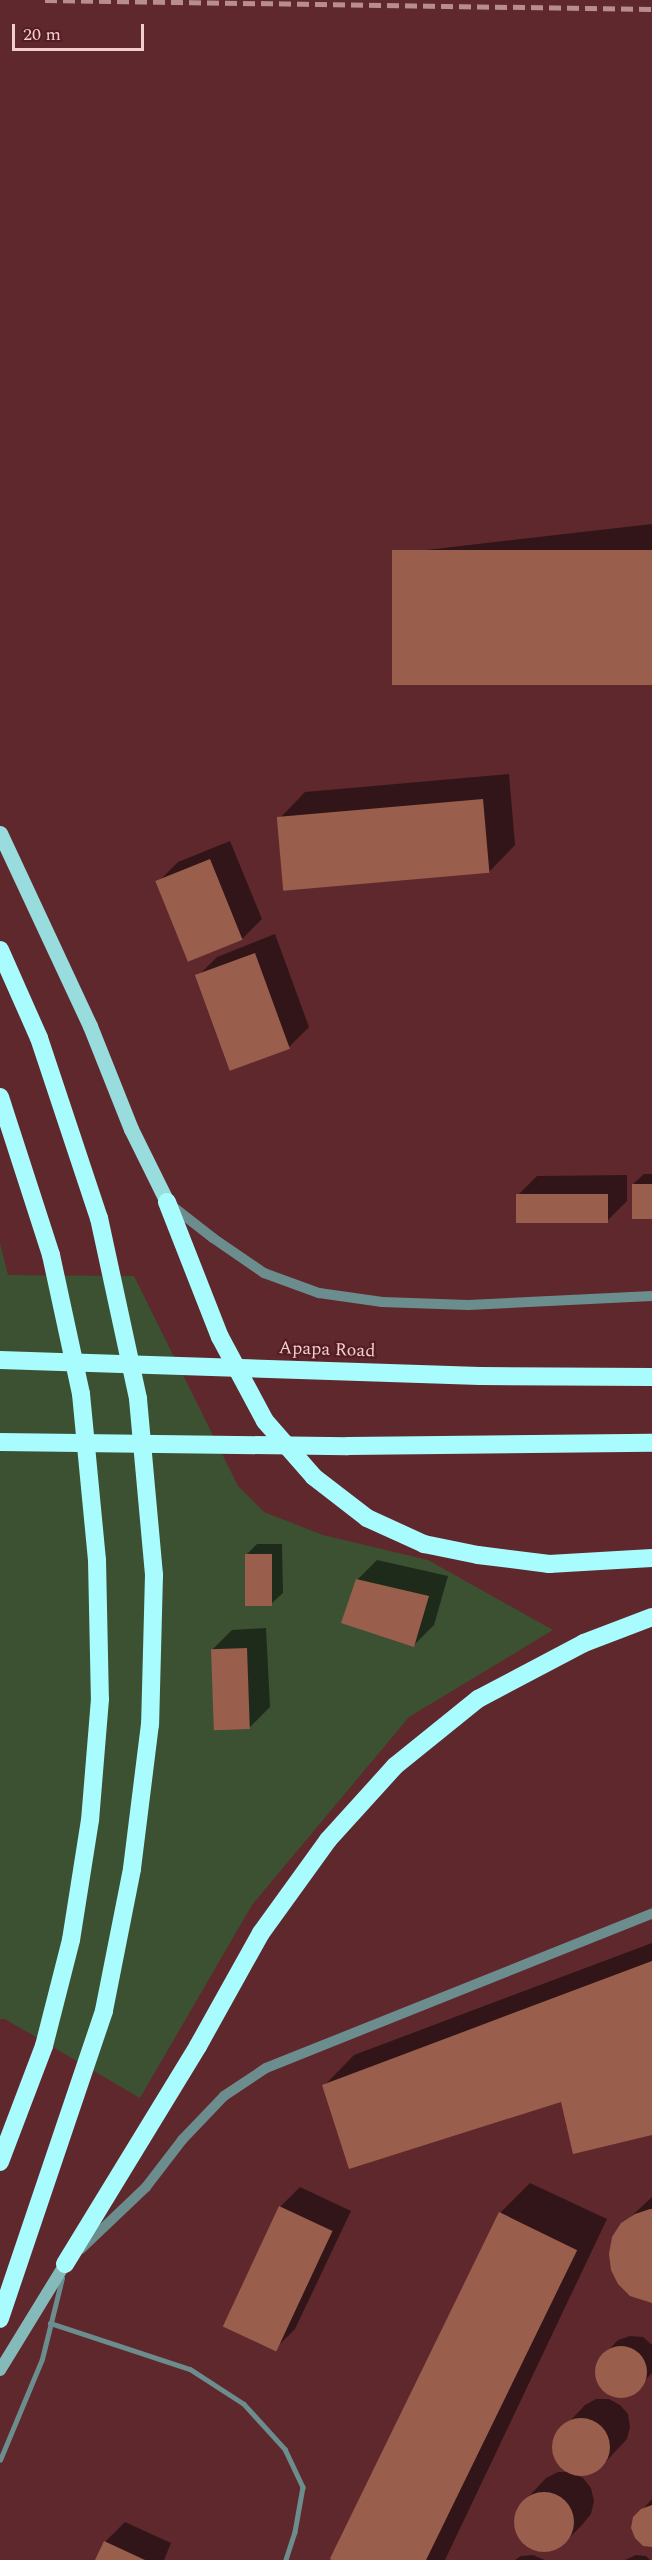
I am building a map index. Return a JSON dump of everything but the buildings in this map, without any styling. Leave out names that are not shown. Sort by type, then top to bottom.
[{"type":"highway","points":[[0,950],[39,1038],[99,1218],[138,1398],[154,1575],[150,1724],[132,1869],[104,2011],[0,2319]]},
{"type":"highway","points":[[0,1097],[51,1255],[81,1394],[97,1560],[100,1699],[90,1820],[71,1940],[44,2046],[0,2162]]},
{"type":"highway","points":[[167,1202],[220,1337],[265,1420],[314,1477],[367,1518],[424,1544],[490,1556],[549,1564],[652,1558]]},
{"type":"highway","name":"Apapa Road","points":[[0,1360],[480,1376],[652,1377]]},
{"type":"highway","points":[[0,1442],[348,1446],[652,1443]]},
{"type":"highway","points":[[65,2264],[198,2046],[261,1933],[328,1840],[395,1766],[478,1699],[584,1643],[652,1617]]},
{"type":"main road","points":[[0,833],[90,1026],[131,1129],[167,1202]]},
{"type":"main road","points":[[0,2370],[65,2264]]},
{"type":"street","points":[[167,1202],[213,1238],[264,1273],[319,1293],[382,1302],[468,1305],[652,1296]]},
{"type":"street","points":[[65,2264],[146,2187],[182,2140],[224,2097],[266,2068],[652,1914]]},
{"type":"lane","points":[[0,2460],[42,2359],[65,2264]]},
{"type":"lane","points":[[50,2323],[190,2369],[244,2404],[285,2449],[303,2487],[295,2532],[286,2560]]},
{"type":"green space","points":[[0,1243],[8,1275],[134,1276],[238,1486],[264,1512],[323,1535],[428,1560],[553,1630],[409,1717],[252,1905],[140,2098],[5,2019],[0,2019]]},
{"type":"railway","points":[[45,0],[652,9]]}]
